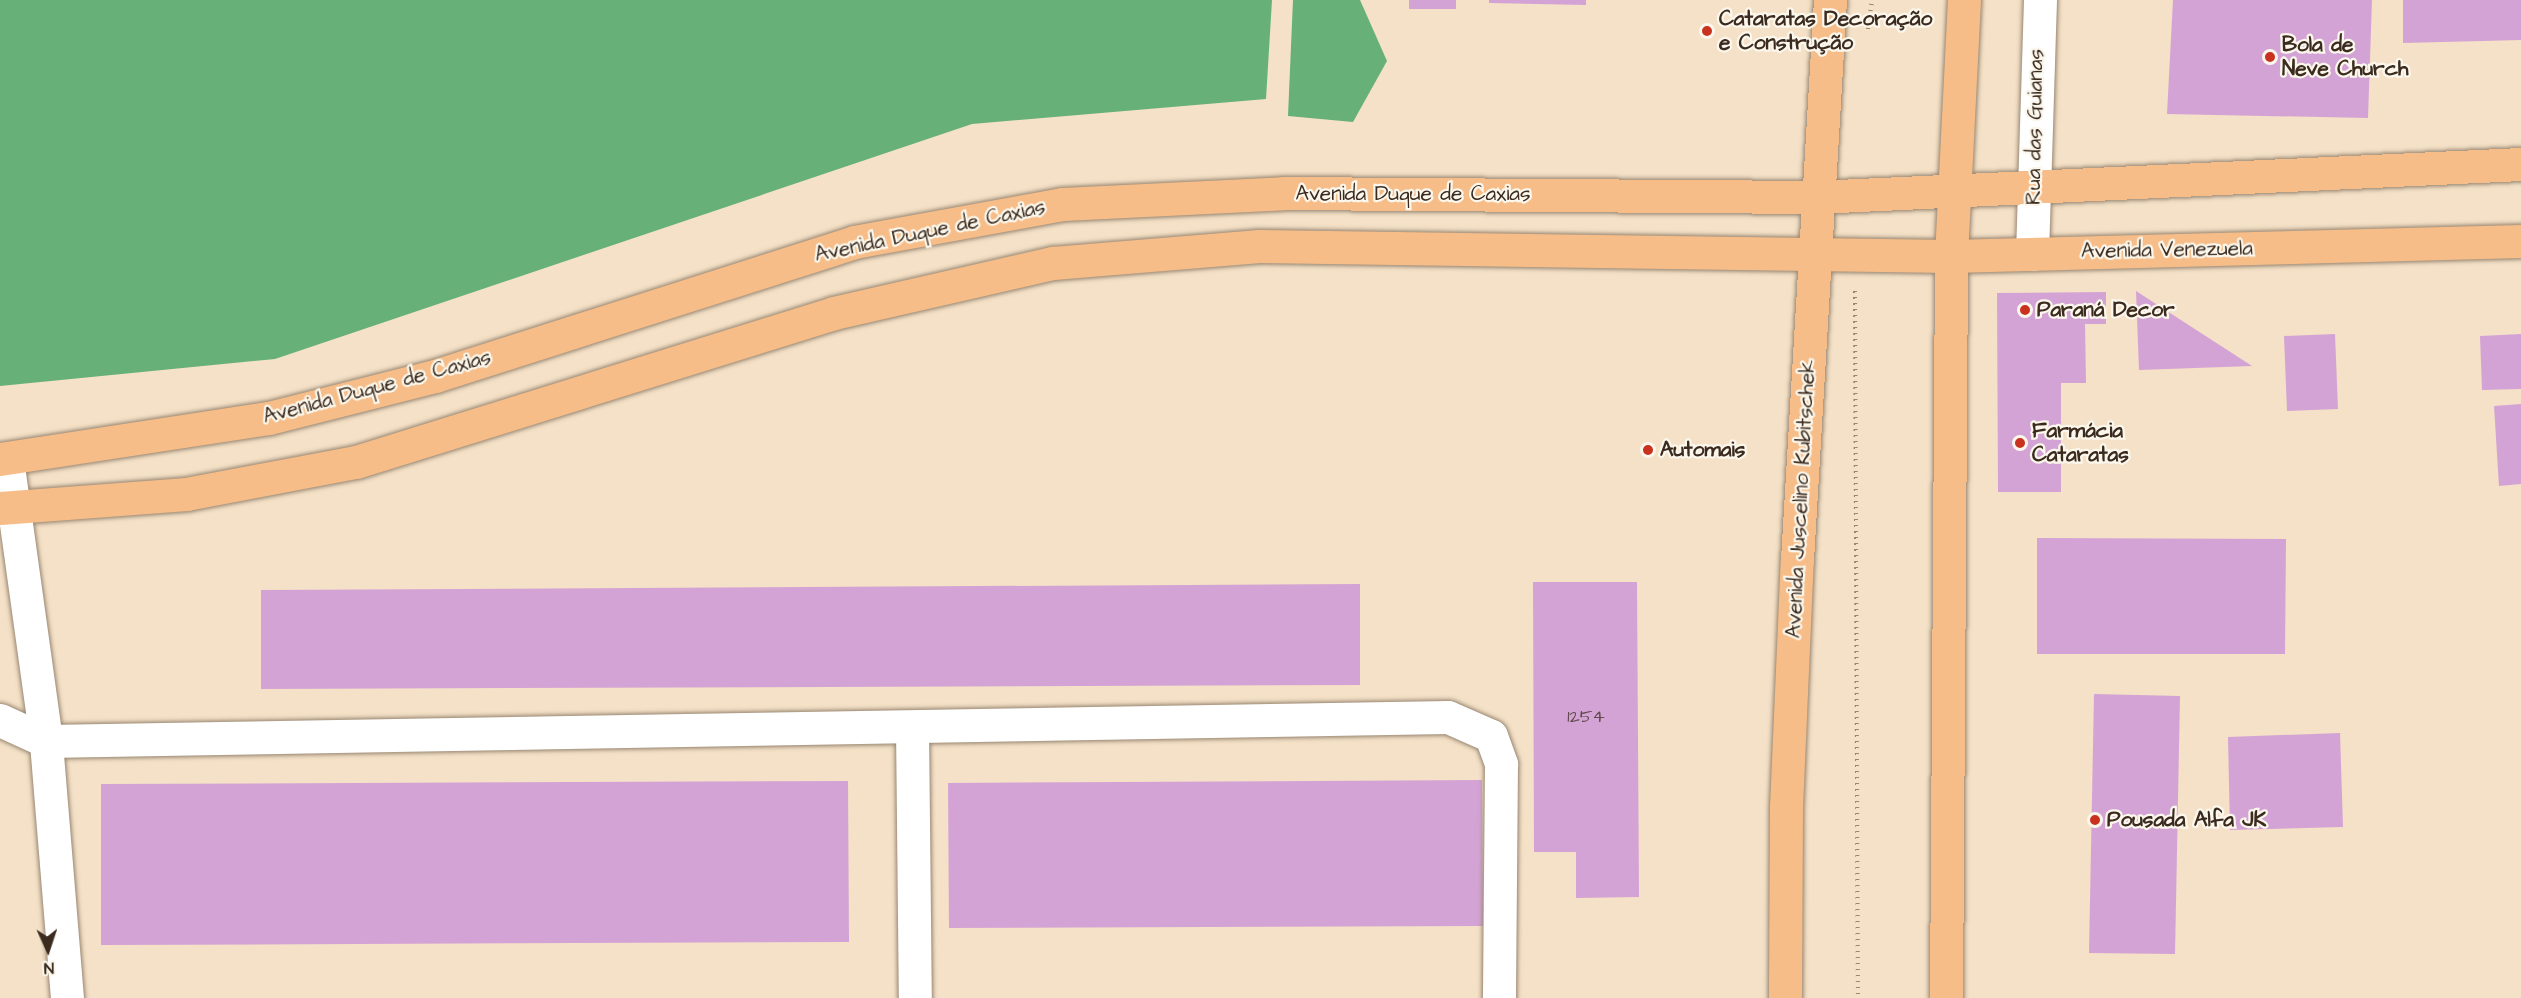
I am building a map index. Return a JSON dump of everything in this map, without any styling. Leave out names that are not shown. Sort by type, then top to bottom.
[{"type":"main road","name":"Avenida Juscelino Kubitschek","points":[[1785,998],[1786,807],[1812,256],[1830,0]]},
{"type":"main road","points":[[1946,998],[1951,256],[1964,0]]},
{"type":"main road","points":[[1816,197],[2034,187],[2151,177],[2521,164]]},
{"type":"main road","name":"Avenida Duque de Caxias","points":[[3,459],[269,418],[435,376],[854,242],[1063,204],[1284,193],[1816,197]]},
{"type":"main road","name":"Avenida Venezuela","points":[[1812,256],[1951,256],[2521,241]]},
{"type":"main road","points":[[6,508],[186,494],[356,462],[834,313],[1053,263],[1259,246],[1812,256]]},
{"type":"street","name":"Rua das Guianas","points":[[2032,254],[2040,0]]},
{"type":"street","points":[[3,459],[6,508],[46,741],[67,998]]},
{"type":"street","points":[[0,720],[46,741],[1449,717],[1491,736],[1501,765],[1499,998]]},
{"type":"street","points":[[912,727],[915,998]]},
{"type":"path","points":[[1867,33],[1872,0]]},
{"type":"path","points":[[1855,255],[1858,998]]},
{"type":"green space","points":[[0,0],[1272,0],[1266,99],[972,124],[275,359],[0,386]]},
{"type":"green space","points":[[1293,0],[1360,0],[1387,61],[1353,122],[1288,116]]},
{"type":"building","points":[[1409,0],[1456,0],[1456,9],[1409,9]]},
{"type":"building","points":[[1489,0],[1586,0],[1586,5],[1489,3]]},
{"type":"building","name":"Bola de Neve Church","points":[[2173,0],[2372,0],[2368,118],[2167,114]]},
{"type":"building","points":[[2403,0],[2521,0],[2521,40],[2403,43]]},
{"type":"building","points":[[2136,291],[2252,366],[2139,370]]},
{"type":"building","points":[[2106,292],[2106,324],[2085,324],[2086,383],[2061,383],[2061,492],[1998,492],[1997,293]]},
{"type":"building","points":[[2335,334],[2338,409],[2287,411],[2284,336]]},
{"type":"building","points":[[2521,334],[2521,389],[2482,390],[2480,336]]},
{"type":"building","points":[[2521,404],[2521,484],[2499,486],[2494,406]]},
{"type":"building","points":[[2037,538],[2286,539],[2285,654],[2037,654]]},
{"type":"building","points":[[1533,582],[1637,582],[1639,897],[1576,898],[1576,852],[1534,852]]},
{"type":"building","points":[[1360,584],[1360,685],[261,689],[261,590]]},
{"type":"building","points":[[2094,694],[2180,696],[2175,954],[2089,953]]},
{"type":"building","points":[[2340,733],[2343,827],[2230,830],[2228,737]]},
{"type":"building","points":[[1482,780],[1483,926],[949,928],[948,783]]},
{"type":"building","points":[[848,781],[849,942],[101,945],[101,784]]},
{"type":"place","name":"Cataratas Decoração e Construção","points":[[1707,31]]},
{"type":"place","name":"Bola de Neve Church","points":[[2270,57]]},
{"type":"place","name":"Paraná Decor","points":[[2025,310]]},
{"type":"place","name":"Farmácia Cataratas","points":[[2020,443]]},
{"type":"place","name":"Automais","points":[[1648,450]]},
{"type":"place","name":"Pousada Alfa JK","points":[[2095,820]]}]
